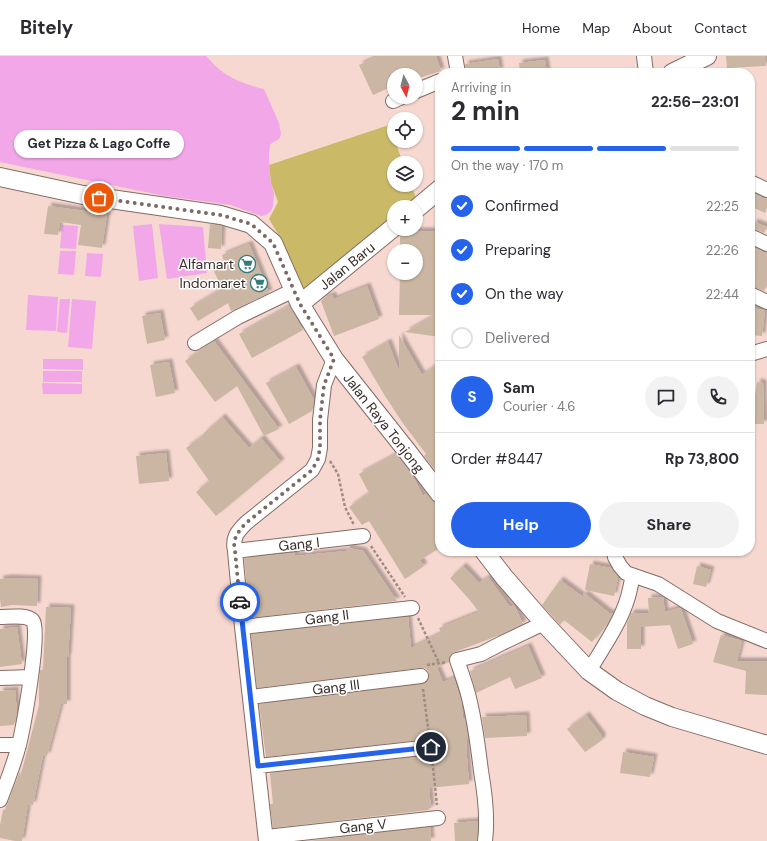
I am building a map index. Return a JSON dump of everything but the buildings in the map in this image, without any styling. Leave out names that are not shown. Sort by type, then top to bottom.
[{"type":"main road","points":[[682,68],[707,56]]},
{"type":"main road","name":"Jalan Raya Tonjong","points":[[0,177],[83,195],[221,215],[251,224],[273,243],[297,297],[334,359],[435,487]]},
{"type":"main road","points":[[423,203],[435,193]]},
{"type":"main road","name":"Jalan Baru","points":[[297,297],[387,232]]},
{"type":"main road","points":[[488,556],[544,623],[589,671],[616,691],[645,706],[672,717],[767,745]]},
{"type":"street","points":[[455,56],[457,68]]},
{"type":"street","points":[[644,56],[645,68]]},
{"type":"street","points":[[423,88],[435,83]]},
{"type":"street","points":[[755,184],[767,190]]},
{"type":"street","points":[[755,238],[767,244]]},
{"type":"street","points":[[755,296],[767,302]]},
{"type":"street","points":[[195,343],[238,317],[297,297]]},
{"type":"street","points":[[755,353],[767,349]]},
{"type":"street","points":[[266,839],[242,627],[234,546],[235,538],[239,530],[246,523],[312,470],[318,459],[320,448],[320,420],[325,381],[334,359]]},
{"type":"street","name":"Gang I","points":[[235,551],[363,536]]},
{"type":"street","points":[[615,556],[626,573],[658,584],[717,621],[767,641]]},
{"type":"street","points":[[589,671],[622,613],[633,576]]},
{"type":"street","name":"Gang II","points":[[242,627],[412,608]]},
{"type":"street","points":[[0,617],[29,618],[34,622],[35,633],[31,677],[24,722],[19,745],[0,800]]},
{"type":"street","points":[[485,841],[487,828],[483,780],[476,734],[469,697],[457,660],[481,654],[544,623]]},
{"type":"street","name":"Gang III","points":[[250,697],[421,676]]},
{"type":"street","points":[[0,678],[31,677]]},
{"type":"street","points":[[0,745],[19,745]]},
{"type":"street","points":[[258,766],[431,747]]},
{"type":"street","name":"Gang V","points":[[266,839],[438,818]]},
{"type":"path","points":[[320,448],[328,457],[338,474],[344,507],[353,523],[378,556],[412,608],[439,663]]},
{"type":"path","points":[[421,676],[420,668],[422,666],[457,660]]},
{"type":"shaded area","points":[[0,56],[206,56],[224,73],[247,84],[264,89],[279,123],[281,134],[279,139],[270,145],[270,179],[274,194],[271,211],[266,215],[261,216],[231,205],[165,196],[0,162]]},
{"type":"shaded area","points":[[387,126],[387,148],[398,148],[400,156],[387,156],[387,192],[414,192],[417,200],[387,200],[387,227],[305,292],[281,239],[269,219],[278,202],[271,183],[269,165]]},
{"type":"shaded area","points":[[152,224],[158,278],[139,281],[133,226]]},
{"type":"shaded area","points":[[159,224],[203,227],[207,273],[167,279]]},
{"type":"shaded area","points":[[62,225],[78,226],[76,249],[60,248]]},
{"type":"shaded area","points":[[60,251],[76,251],[74,275],[58,274]]},
{"type":"shaded area","points":[[87,253],[103,254],[101,277],[85,276]]},
{"type":"shaded area","points":[[28,295],[58,297],[56,331],[26,330]]},
{"type":"shaded area","points":[[60,299],[70,299],[67,333],[57,332]]},
{"type":"shaded area","points":[[72,299],[96,301],[92,349],[68,347]]},
{"type":"shaded area","points":[[43,359],[83,359],[83,370],[43,369]]},
{"type":"shaded area","points":[[43,371],[82,371],[82,382],[43,382]]},
{"type":"shaded area","points":[[42,383],[82,384],[82,394],[43,394]]},
{"type":"way so far","points":[[99,198],[221,215],[251,224],[273,243],[300,304],[334,359],[324,385],[320,420],[320,448],[318,459],[312,470],[246,523],[239,530],[235,538],[234,546],[240,602]]},
{"type":"place","name":"Get Pizza & Lago Coffe","points":[[99,198]]},
{"type":"place","name":"Alfamart","points":[[247,264]]},
{"type":"place","name":"Indomaret","points":[[259,283]]},
{"type":"route","points":[[240,602],[258,766],[431,747]]}]
